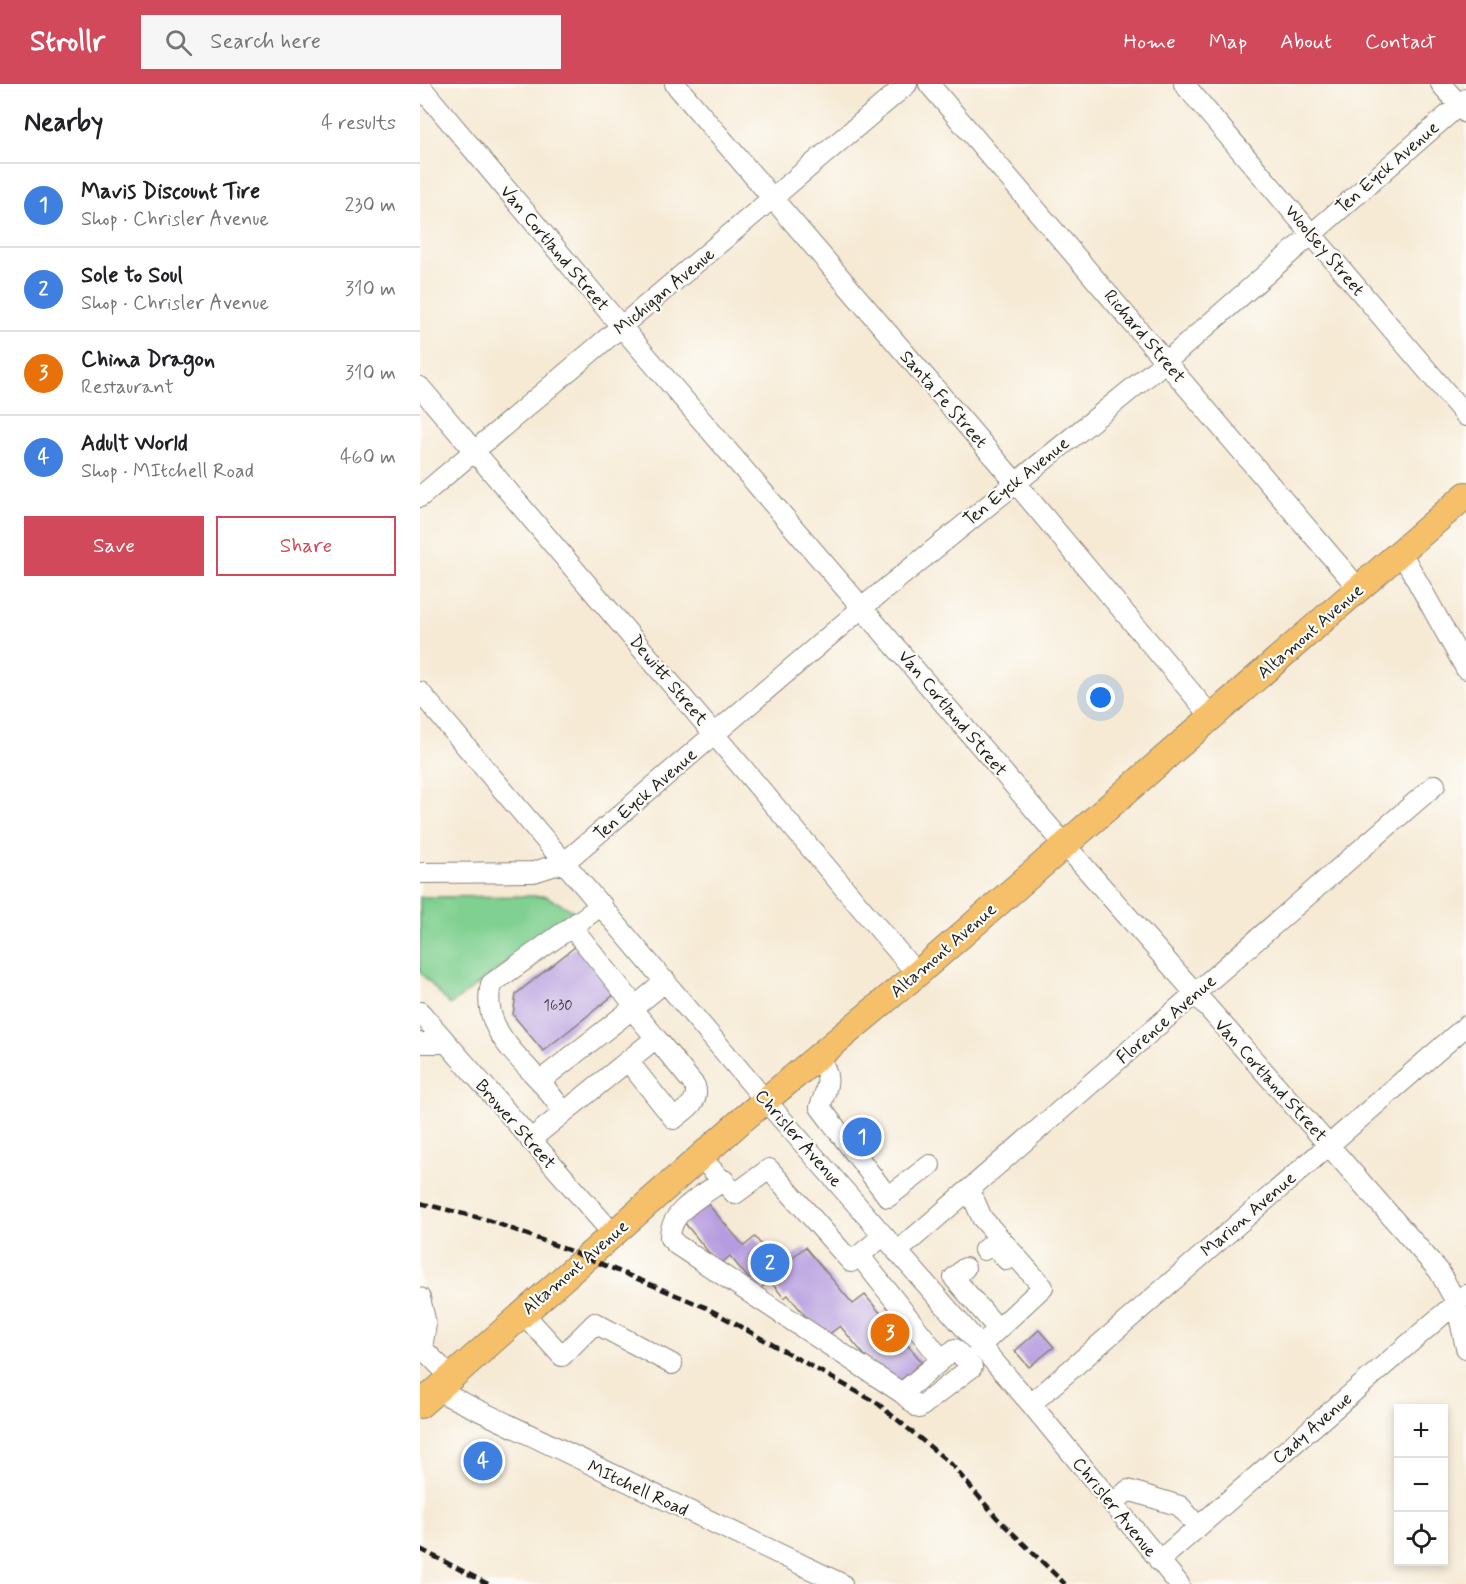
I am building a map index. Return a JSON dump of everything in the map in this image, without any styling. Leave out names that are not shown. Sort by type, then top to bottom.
[{"type":"main road","name":"Altamont Avenue","points":[[435,1390],[765,1100],[918,974],[1466,495]]},
{"type":"street","name":"Santa Fe Street","points":[[675,84],[1015,482],[1211,716]]},
{"type":"street","name":"Michigan Avenue","points":[[769,195],[890,84]]},
{"type":"street","name":"Michigan Avenue","points":[[420,481],[470,446],[769,195],[907,84]]},
{"type":"street","name":"Richard Street","points":[[929,84],[1359,589]]},
{"type":"street","name":"Woolsey Street","points":[[1184,84],[1466,416]]},
{"type":"street","points":[[1441,84],[1464,105]]},
{"type":"street","name":"Van Cortland Street","points":[[420,86],[618,322],[1065,845],[1194,995],[1439,1271],[1461,1298],[1466,1348]]},
{"type":"street","name":"Ten Eyck Avenue","points":[[565,861],[863,607],[1166,360],[1311,233],[1464,105]]},
{"type":"street","name":"Dewitt Street","points":[[420,387],[918,974]]},
{"type":"street","name":"Michigan Avenue","points":[[420,497],[470,446]]},
{"type":"street","points":[[1401,552],[1466,669]]},
{"type":"street","name":"Chrisler Avenue","points":[[420,692],[765,1100],[897,1252],[961,1348],[1031,1404],[1179,1584]]},
{"type":"street","name":"Florence Avenue","points":[[897,1252],[1435,785]]},
{"type":"street","points":[[420,873],[534,872],[565,861]]},
{"type":"street","points":[[564,1112],[494,1029],[488,997],[491,984],[602,905]]},
{"type":"street","points":[[572,927],[695,1086],[697,1093],[694,1103],[674,1119],[628,1061]]},
{"type":"street","points":[[540,1081],[666,981]]},
{"type":"street","name":"Brower Street","points":[[420,1012],[613,1234]]},
{"type":"street","name":"Marion Avenue","points":[[1031,1404],[1466,1026]]},
{"type":"street","points":[[530,1140],[656,1038]]},
{"type":"street","points":[[420,1043],[445,1043]]},
{"type":"street","points":[[817,1057],[826,1067],[829,1082],[820,1107],[888,1197]]},
{"type":"street","points":[[701,1158],[735,1194],[769,1169],[851,1262],[883,1236]]},
{"type":"street","points":[[865,1215],[930,1165]]},
{"type":"street","points":[[724,1180],[676,1216],[670,1228],[670,1238],[902,1393],[919,1408],[972,1367],[961,1348],[859,1255]]},
{"type":"street","points":[[902,1393],[961,1348],[1003,1325],[1044,1287],[982,1218],[975,1202],[967,1192]]},
{"type":"street","points":[[984,1250],[992,1244],[1031,1286],[1007,1308],[1003,1325]]},
{"type":"street","points":[[965,1268],[954,1278],[1003,1325]]},
{"type":"street","points":[[420,1298],[426,1324],[421,1348]]},
{"type":"street","name":"Cady Avenue","points":[[1159,1561],[1461,1298]]},
{"type":"street","points":[[522,1312],[562,1356],[595,1323],[672,1364]]},
{"type":"street","name":"MItchell Road","points":[[421,1348],[435,1390],[842,1584]]},
{"type":"street","points":[[1113,1504],[1128,1490],[1180,1506],[1198,1527]]},
{"type":"green space","points":[[545,896],[576,912],[450,1005],[420,972],[420,897]]},
{"type":"building","points":[[576,946],[615,994],[543,1051],[513,1015],[516,994]]},
{"type":"building","points":[[707,1203],[744,1246],[755,1237],[780,1268],[805,1247],[853,1304],[865,1295],[922,1362],[896,1384],[882,1376],[840,1326],[824,1338],[788,1295],[784,1298],[770,1281],[758,1290],[730,1256],[719,1265],[684,1222]]},
{"type":"building","points":[[1039,1330],[1054,1347],[1029,1367],[1015,1351]]},
{"type":"railway","points":[[420,1203],[488,1220],[568,1250],[707,1308],[877,1403],[951,1464],[997,1518],[1065,1584]]},
{"type":"railway","points":[[420,1549],[488,1584]]},
{"type":"place","name":"Mavis Discount Tire","points":[[862,1137]]},
{"type":"place","name":"Sole to Soul","points":[[770,1263]]},
{"type":"place","name":"China Dragon","points":[[890,1333]]},
{"type":"place","name":"Adult World","points":[[483,1461]]}]
